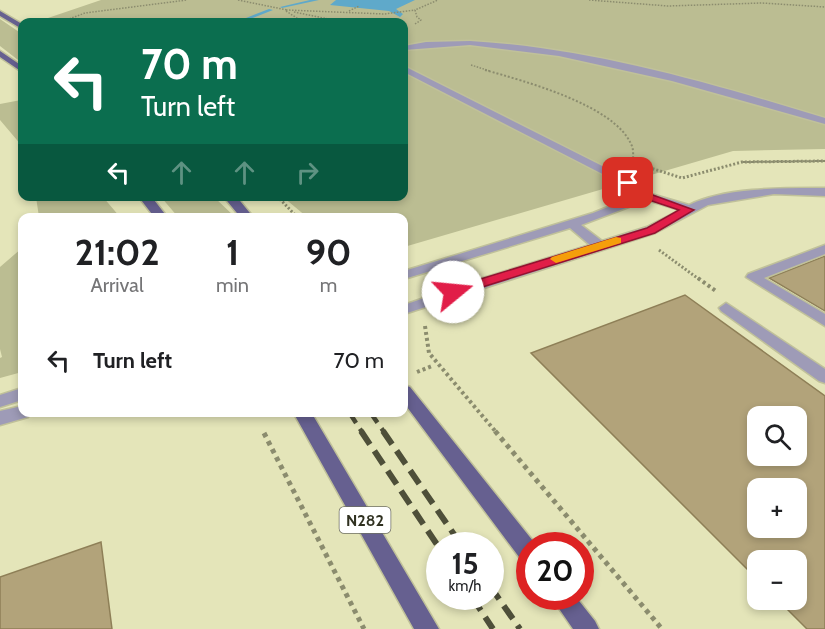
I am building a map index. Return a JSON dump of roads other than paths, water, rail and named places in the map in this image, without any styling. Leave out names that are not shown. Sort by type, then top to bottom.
[{"type":"main road","points":[[0,13],[18,24]]},
{"type":"main road","points":[[0,53],[18,67]]},
{"type":"main road","points":[[148,201],[158,213]]},
{"type":"main road","points":[[233,201],[244,213]]},
{"type":"main road","points":[[408,396],[516,536]]},
{"type":"main road","name":"N282","points":[[305,417],[427,629]]},
{"type":"main road","points":[[572,610],[587,629]]},
{"type":"street","points":[[408,47],[438,42],[467,42],[558,53],[666,75],[825,121]]},
{"type":"street","points":[[408,71],[628,183],[647,196],[688,210]]},
{"type":"street","points":[[409,308],[474,285],[651,230],[705,202],[774,191],[825,192]]},
{"type":"street","points":[[408,273],[572,224],[647,196]]},
{"type":"street","points":[[572,224],[600,246]]},
{"type":"street","points":[[825,249],[753,277],[825,321]]},
{"type":"street","points":[[450,261],[474,285]]},
{"type":"street","points":[[726,308],[825,377]]},
{"type":"street","points":[[0,401],[18,395]]},
{"type":"street","points":[[0,418],[18,412]]},
{"type":"water","points":[[336,0],[415,0],[396,9],[403,14],[400,17],[389,11],[330,5]]},
{"type":"waterway","points":[[282,7],[317,0]]},
{"type":"waterway","points":[[329,0],[336,0]]},
{"type":"waterway","points":[[248,18],[271,10]]},
{"type":"railway","points":[[352,417],[362,432]]},
{"type":"railway","points":[[374,417],[384,432]]},
{"type":"railway","points":[[361,431],[429,532]]},
{"type":"railway","points":[[383,431],[452,532]]},
{"type":"railway","points":[[504,606],[520,629]]},
{"type":"railway","points":[[481,610],[493,629]]}]
